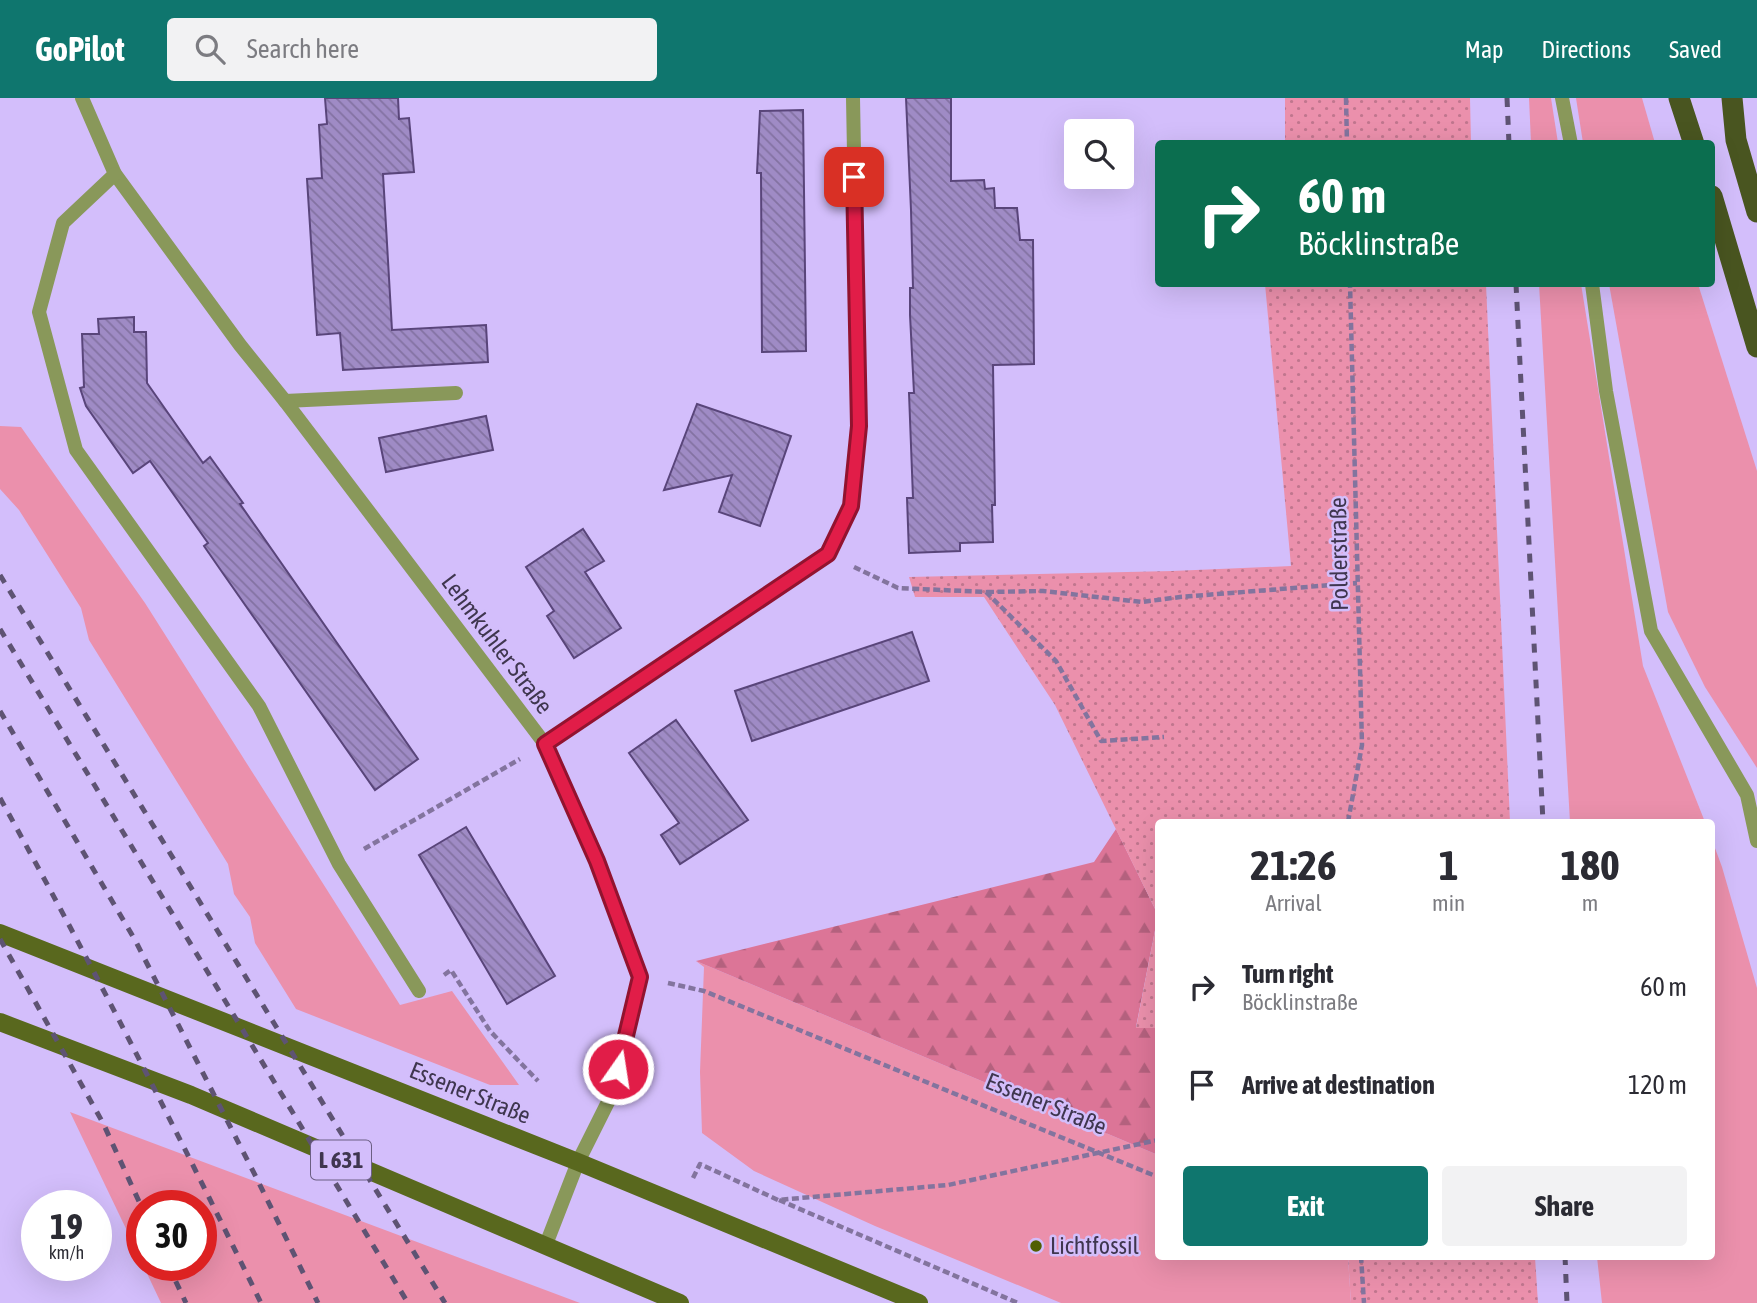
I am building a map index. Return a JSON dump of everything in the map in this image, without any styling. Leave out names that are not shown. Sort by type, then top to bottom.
[{"type":"highway","points":[[1679,98],[1693,140]]},
{"type":"highway","points":[[1732,98],[1736,140],[1757,212]]},
{"type":"highway","points":[[1715,206],[1757,347]]},
{"type":"main road","name":"Essener Straße","points":[[0,933],[578,1162],[919,1303]]},
{"type":"main road","name":"L 631","points":[[0,1022],[191,1095],[680,1303]]},
{"type":"street","name":"Lehmkuhler Straße","points":[[82,98],[115,174],[240,345],[545,744],[597,861],[640,977]]},
{"type":"street","points":[[545,744],[828,554],[851,506],[859,426],[853,98]]},
{"type":"street","points":[[1562,98],[1570,140]]},
{"type":"street","points":[[115,174],[63,223],[39,312],[76,450],[259,706],[339,864],[419,991]]},
{"type":"street","points":[[1592,287],[1606,391],[1651,631],[1747,795],[1757,841]]},
{"type":"street","points":[[285,401],[456,393]]},
{"type":"street","points":[[545,1247],[578,1162],[612,1092],[640,977]]},
{"type":"path","points":[[1346,98],[1347,140]]},
{"type":"path","name":"Polderstraße","points":[[1349,819],[1362,745],[1350,287]]},
{"type":"path","points":[[828,554],[898,589],[1043,591],[1142,602],[1357,583]]},
{"type":"path","points":[[986,592],[1056,661],[1101,741],[1164,737]]},
{"type":"path","points":[[339,864],[545,744]]},
{"type":"path","points":[[419,991],[451,970],[490,1031],[538,1081]]},
{"type":"path","name":"Essener Straße","points":[[640,977],[704,990],[1155,1176]]},
{"type":"path","points":[[778,1200],[948,1185],[1155,1141]]},
{"type":"path","points":[[681,1205],[700,1164],[1018,1303]]},
{"type":"path","points":[[1360,1260],[1364,1303]]},
{"type":"shaded area","points":[[1285,98],[1470,98],[1471,140],[1285,140]]},
{"type":"shaded area","points":[[1529,98],[1551,98],[1558,140],[1531,140]]},
{"type":"shaded area","points":[[1576,98],[1642,98],[1654,140],[1583,140]]},
{"type":"shaded area","points":[[1265,287],[1486,287],[1510,819],[1155,819],[1155,909],[1055,705],[984,597],[915,597],[909,577],[1291,566]]},
{"type":"shaded area","points":[[1539,287],[1581,287],[1643,666],[1704,819],[1570,819]]},
{"type":"shaded area","points":[[1610,287],[1699,287],[1757,471],[1757,768],[1705,687],[1668,612]]},
{"type":"shaded area","points":[[0,426],[21,427],[145,603],[400,1005],[452,991],[519,1085],[490,1085],[296,1009],[255,943],[250,917],[234,894],[228,864],[89,640],[81,608],[19,510],[0,489]]},
{"type":"shaded area","points":[[1715,848],[1757,988],[1757,1303],[1602,1303],[1597,1260],[1715,1260]]},
{"type":"shaded area","points":[[1155,930],[1155,1028],[1136,1028]]},
{"type":"shaded area","points":[[696,961],[1155,1154],[1155,1260],[1348,1260],[1351,1303],[1061,1303],[875,1226],[754,1171],[702,1133],[700,1072],[704,967]]},
{"type":"shaded area","points":[[70,1112],[580,1303],[161,1303],[151,1281],[217,1281],[217,1190],[126,1190],[126,1229],[112,1200],[112,1190],[107,1190]]},
{"type":"shaded area","points":[[1348,1260],[1535,1260],[1538,1303],[1351,1303]]},
{"type":"green space","points":[[1116,829],[1155,909],[1155,930],[1136,1027],[1155,1028],[1155,1154],[696,961],[1094,862]]},
{"type":"building","points":[[325,98],[398,98],[399,119],[409,118],[414,172],[383,174],[392,330],[486,325],[488,362],[343,370],[340,333],[317,335],[307,179],[322,178],[319,125],[327,124]]},
{"type":"building","points":[[906,98],[951,98],[951,181],[984,180],[985,189],[994,188],[995,208],[1017,208],[1020,240],[1033,240],[1034,364],[993,365],[993,542],[960,543],[960,551],[909,553],[907,498],[913,498],[909,393],[914,393]]},
{"type":"building","points":[[803,110],[806,351],[762,352],[761,173],[757,173],[760,111]]},
{"type":"building","points":[[134,317],[134,332],[146,332],[147,383],[203,463],[210,457],[418,759],[375,790],[204,546],[208,543],[150,461],[133,473],[86,406],[80,388],[84,387],[82,334],[99,334],[98,319]]},
{"type":"building","points":[[697,404],[791,436],[760,526],[719,512],[732,475],[664,490]]},
{"type":"building","points":[[486,416],[493,450],[386,472],[379,438]]},
{"type":"building","points":[[583,529],[604,561],[585,572],[621,628],[574,658],[547,616],[554,611],[526,567]]},
{"type":"building","points":[[912,632],[929,681],[752,741],[735,691]]},
{"type":"building","points":[[676,720],[748,820],[680,864],[661,835],[679,823],[629,753]]},
{"type":"building","points":[[466,827],[555,976],[507,1004],[419,855]]},
{"type":"railway","points":[[1507,98],[1509,140]]},
{"type":"railway","points":[[1516,287],[1543,819]]},
{"type":"railway","points":[[0,575],[445,1303]]},
{"type":"railway","points":[[0,629],[408,1303]]},
{"type":"railway","points":[[0,711],[135,940],[318,1303]]},
{"type":"railway","points":[[0,798],[134,1049],[261,1303]]},
{"type":"railway","points":[[0,939],[103,1123],[134,1190]]},
{"type":"railway","points":[[1565,1260],[1567,1303]]},
{"type":"railway","points":[[176,1281],[186,1303]]},
{"type":"place","name":"Lichtfossil","points":[[1036,1246]]},
{"type":"route","points":[[618,1069],[640,977],[597,861],[545,744],[828,554],[851,506],[859,426],[854,177]]}]
